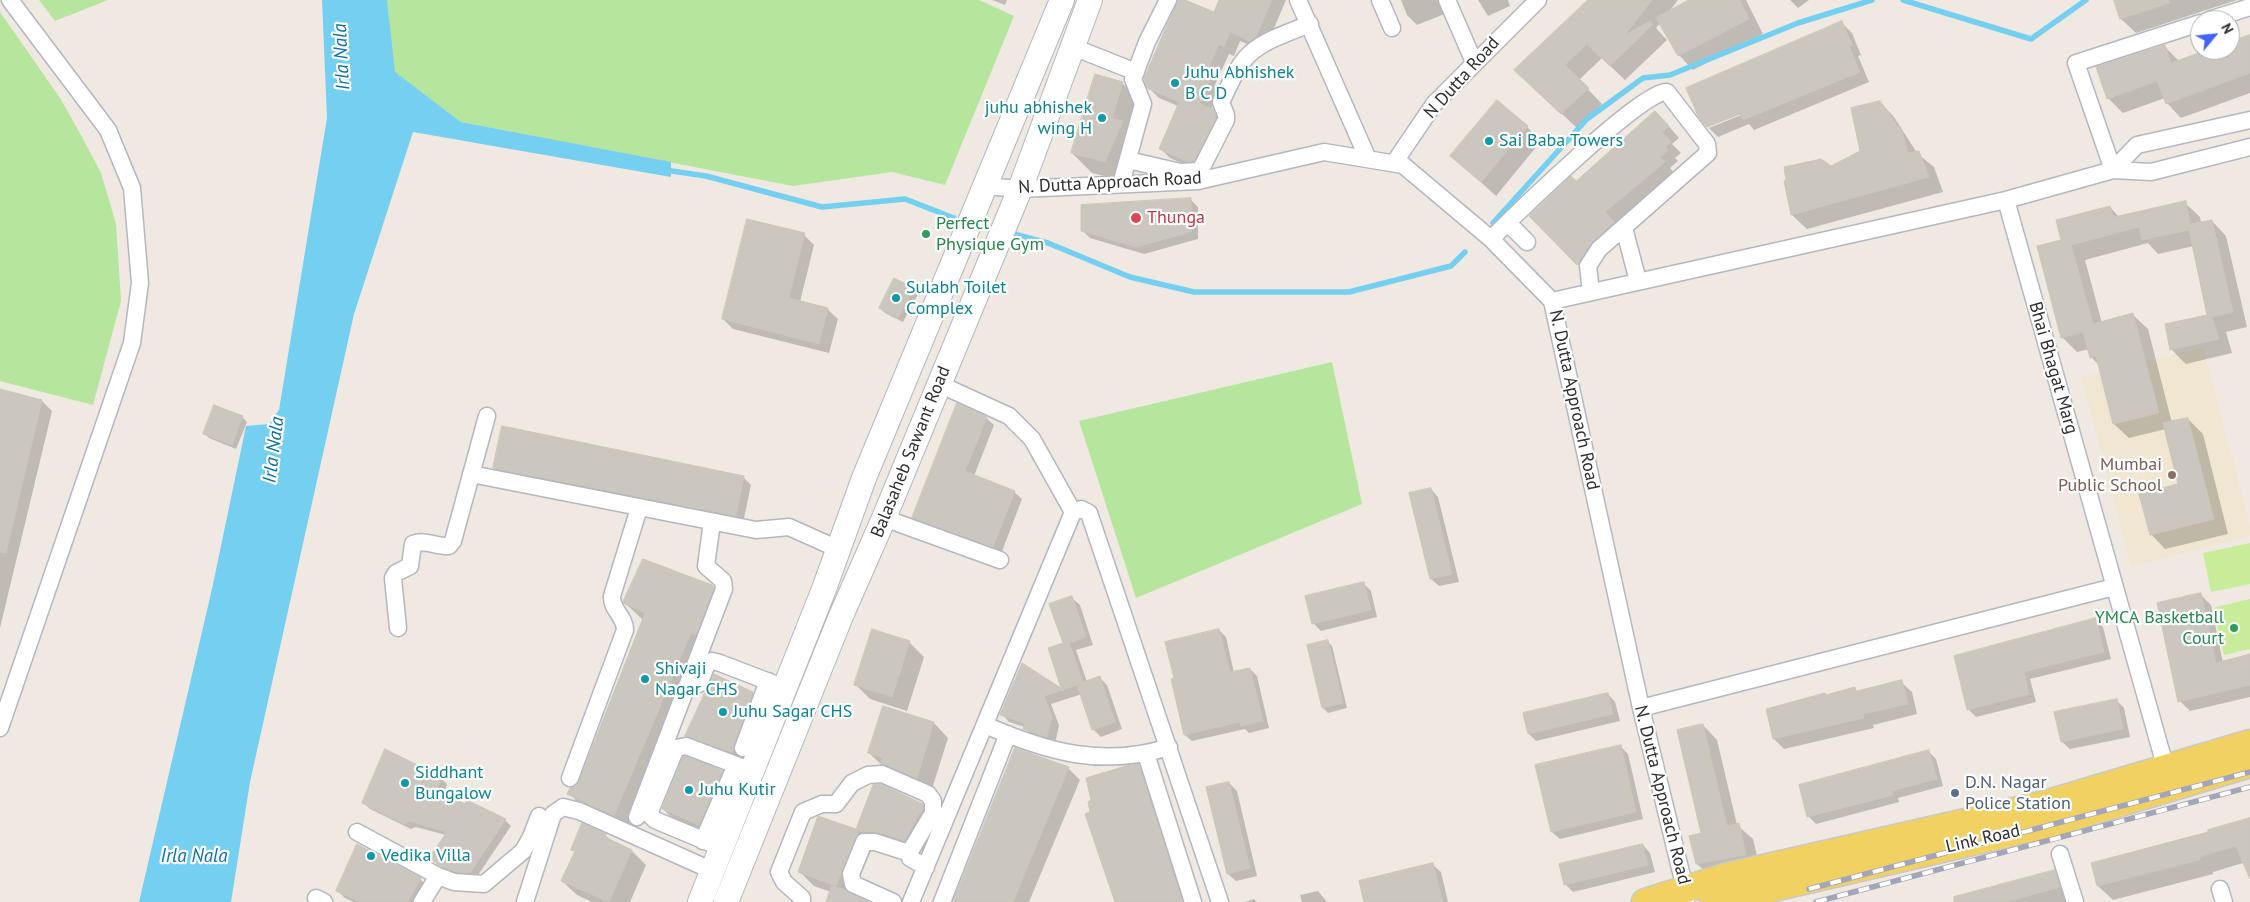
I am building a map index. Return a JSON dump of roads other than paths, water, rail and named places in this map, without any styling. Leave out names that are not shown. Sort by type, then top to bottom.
[{"type":"main road","name":"Balasaheb Sawant Road","points":[[700,902],[713,871],[712,844],[776,684],[838,549],[864,478],[1062,0]]},
{"type":"main road","name":"Balasaheb Sawant Road","points":[[726,902],[841,616],[884,518],[1020,189],[1090,0]]},
{"type":"main road","points":[[1645,902],[1686,895],[1724,877],[2045,804],[2169,778],[2250,743]]},
{"type":"main road","name":"Link Road","points":[[1713,902],[2050,824],[2169,778],[2250,764]]},
{"type":"street","points":[[0,728],[132,343],[140,283],[132,188],[108,130],[10,0]]},
{"type":"street","points":[[1121,184],[1143,104],[1133,79],[1147,42],[1168,0]]},
{"type":"street","points":[[1298,0],[1368,159]]},
{"type":"street","points":[[1380,0],[1392,28]]},
{"type":"street","points":[[1447,0],[1474,62]]},
{"type":"street","name":"N Dutta Road","points":[[1394,163],[1434,104],[1538,0]]},
{"type":"street","points":[[1128,160],[1199,176],[1226,120],[1221,102],[1243,60],[1281,35],[1310,24]]},
{"type":"street","points":[[2113,170],[2076,63],[2190,26]]},
{"type":"street","points":[[1073,47],[1136,72]]},
{"type":"street","points":[[1491,239],[1626,114],[1656,94],[1662,91],[1667,92],[1707,144],[1708,153],[1600,249],[1588,266],[1591,292]]},
{"type":"street","points":[[2113,170],[2137,145],[2250,120]]},
{"type":"street","points":[[1552,301],[2006,200],[2113,170],[2152,172],[2250,147]]},
{"type":"street","name":"N. Dutta Approach Road","points":[[985,186],[1020,189],[1121,184],[1199,176],[1324,152],[1403,165],[1491,239],[1552,301],[1641,708],[1686,895]]},
{"type":"street","name":"Bhai Bhagat Marg","points":[[2006,200],[2169,778]]},
{"type":"street","points":[[1508,223],[1527,242]]},
{"type":"street","points":[[1624,228],[1638,281]]},
{"type":"street","points":[[939,384],[1009,416],[1032,439],[1073,512]]},
{"type":"street","points":[[398,628],[393,578],[396,573],[410,566],[413,544],[418,542],[449,546],[453,540],[487,416]]},
{"type":"street","points":[[471,474],[756,530],[789,527],[838,549]]},
{"type":"street","points":[[570,778],[625,630],[625,624],[612,604],[612,596],[639,508]]},
{"type":"street","points":[[911,902],[1073,512],[1082,509],[1089,513],[1220,902]]},
{"type":"street","points":[[884,518],[1000,560]]},
{"type":"street","points":[[637,817],[724,589],[723,581],[706,566],[712,522]]},
{"type":"street","points":[[1641,708],[2114,586]]},
{"type":"street","points":[[682,728],[707,664],[720,662],[776,684],[743,748]]},
{"type":"street","points":[[985,725],[1038,746],[1097,758],[1146,754],[1169,747]]},
{"type":"street","points":[[942,902],[1008,734]]},
{"type":"street","points":[[712,844],[654,820],[650,815],[676,748],[686,746],[744,768]]},
{"type":"street","points":[[1146,754],[1193,902]]},
{"type":"street","points":[[1154,780],[1178,773]]},
{"type":"street","points":[[802,902],[802,898],[784,882],[779,872],[803,812],[822,804],[836,804],[852,783],[868,775],[882,774],[928,794],[933,801],[933,814],[909,853],[910,858],[926,867]]},
{"type":"street","points":[[965,774],[988,783]]},
{"type":"street","points":[[525,902],[553,814],[563,807],[579,811],[713,871]]},
{"type":"street","points":[[357,832],[438,876],[454,882],[484,884],[523,850],[531,837],[539,816]]},
{"type":"street","points":[[893,902],[853,884],[851,874],[864,842],[875,842],[909,853]]},
{"type":"street","points":[[2060,854],[2075,902]]},
{"type":"street","points":[[422,902],[438,876]]},
{"type":"water","name":"Irla Nala","points":[[322,0],[387,0],[395,72],[461,122],[671,162],[671,177],[413,132],[354,314],[250,782],[231,902],[139,902],[212,589],[246,426],[269,424],[279,410],[327,118]]},
{"type":"waterway","points":[[1493,223],[1587,119],[1643,78],[1670,75],[1798,23],[1872,0]]},
{"type":"waterway","points":[[1903,0],[2031,39],[2086,0]]},
{"type":"waterway","points":[[665,170],[706,176],[822,207],[905,199],[954,218]]},
{"type":"waterway","points":[[1010,233],[1048,243],[1130,277],[1194,292],[1349,292],[1451,266],[1465,252]]},
{"type":"railway","points":[[1809,889],[2250,772]]},
{"type":"railway","points":[[1816,902],[2250,787]]},
{"type":"place","name":"Juhu Abhishek B C D","points":[[1175,83]]},
{"type":"place","name":"juhu abhishek wing H","points":[[1102,118]]},
{"type":"place","name":"Sai Baba Towers","points":[[1489,141]]},
{"type":"place","name":"Thunga","points":[[1136,218]]},
{"type":"place","name":"Perfect Physique Gym","points":[[926,234]]},
{"type":"place","name":"Sulabh Toilet Complex","points":[[896,298]]},
{"type":"place","name":"Mumbai Public School","points":[[2172,475]]},
{"type":"place","name":"YMCA Basketball Court","points":[[2234,628]]},
{"type":"place","name":"Shivaji Nagar CHS","points":[[645,679]]},
{"type":"place","name":"Juhu Sagar CHS","points":[[723,712]]},
{"type":"place","name":"Siddhant Bungalow","points":[[405,783]]},
{"type":"place","name":"Juhu Kutir","points":[[689,790]]},
{"type":"place","name":"D.N. Nagar Police Station","points":[[1955,793]]},
{"type":"place","name":"Vedika Villa","points":[[371,856]]}]
